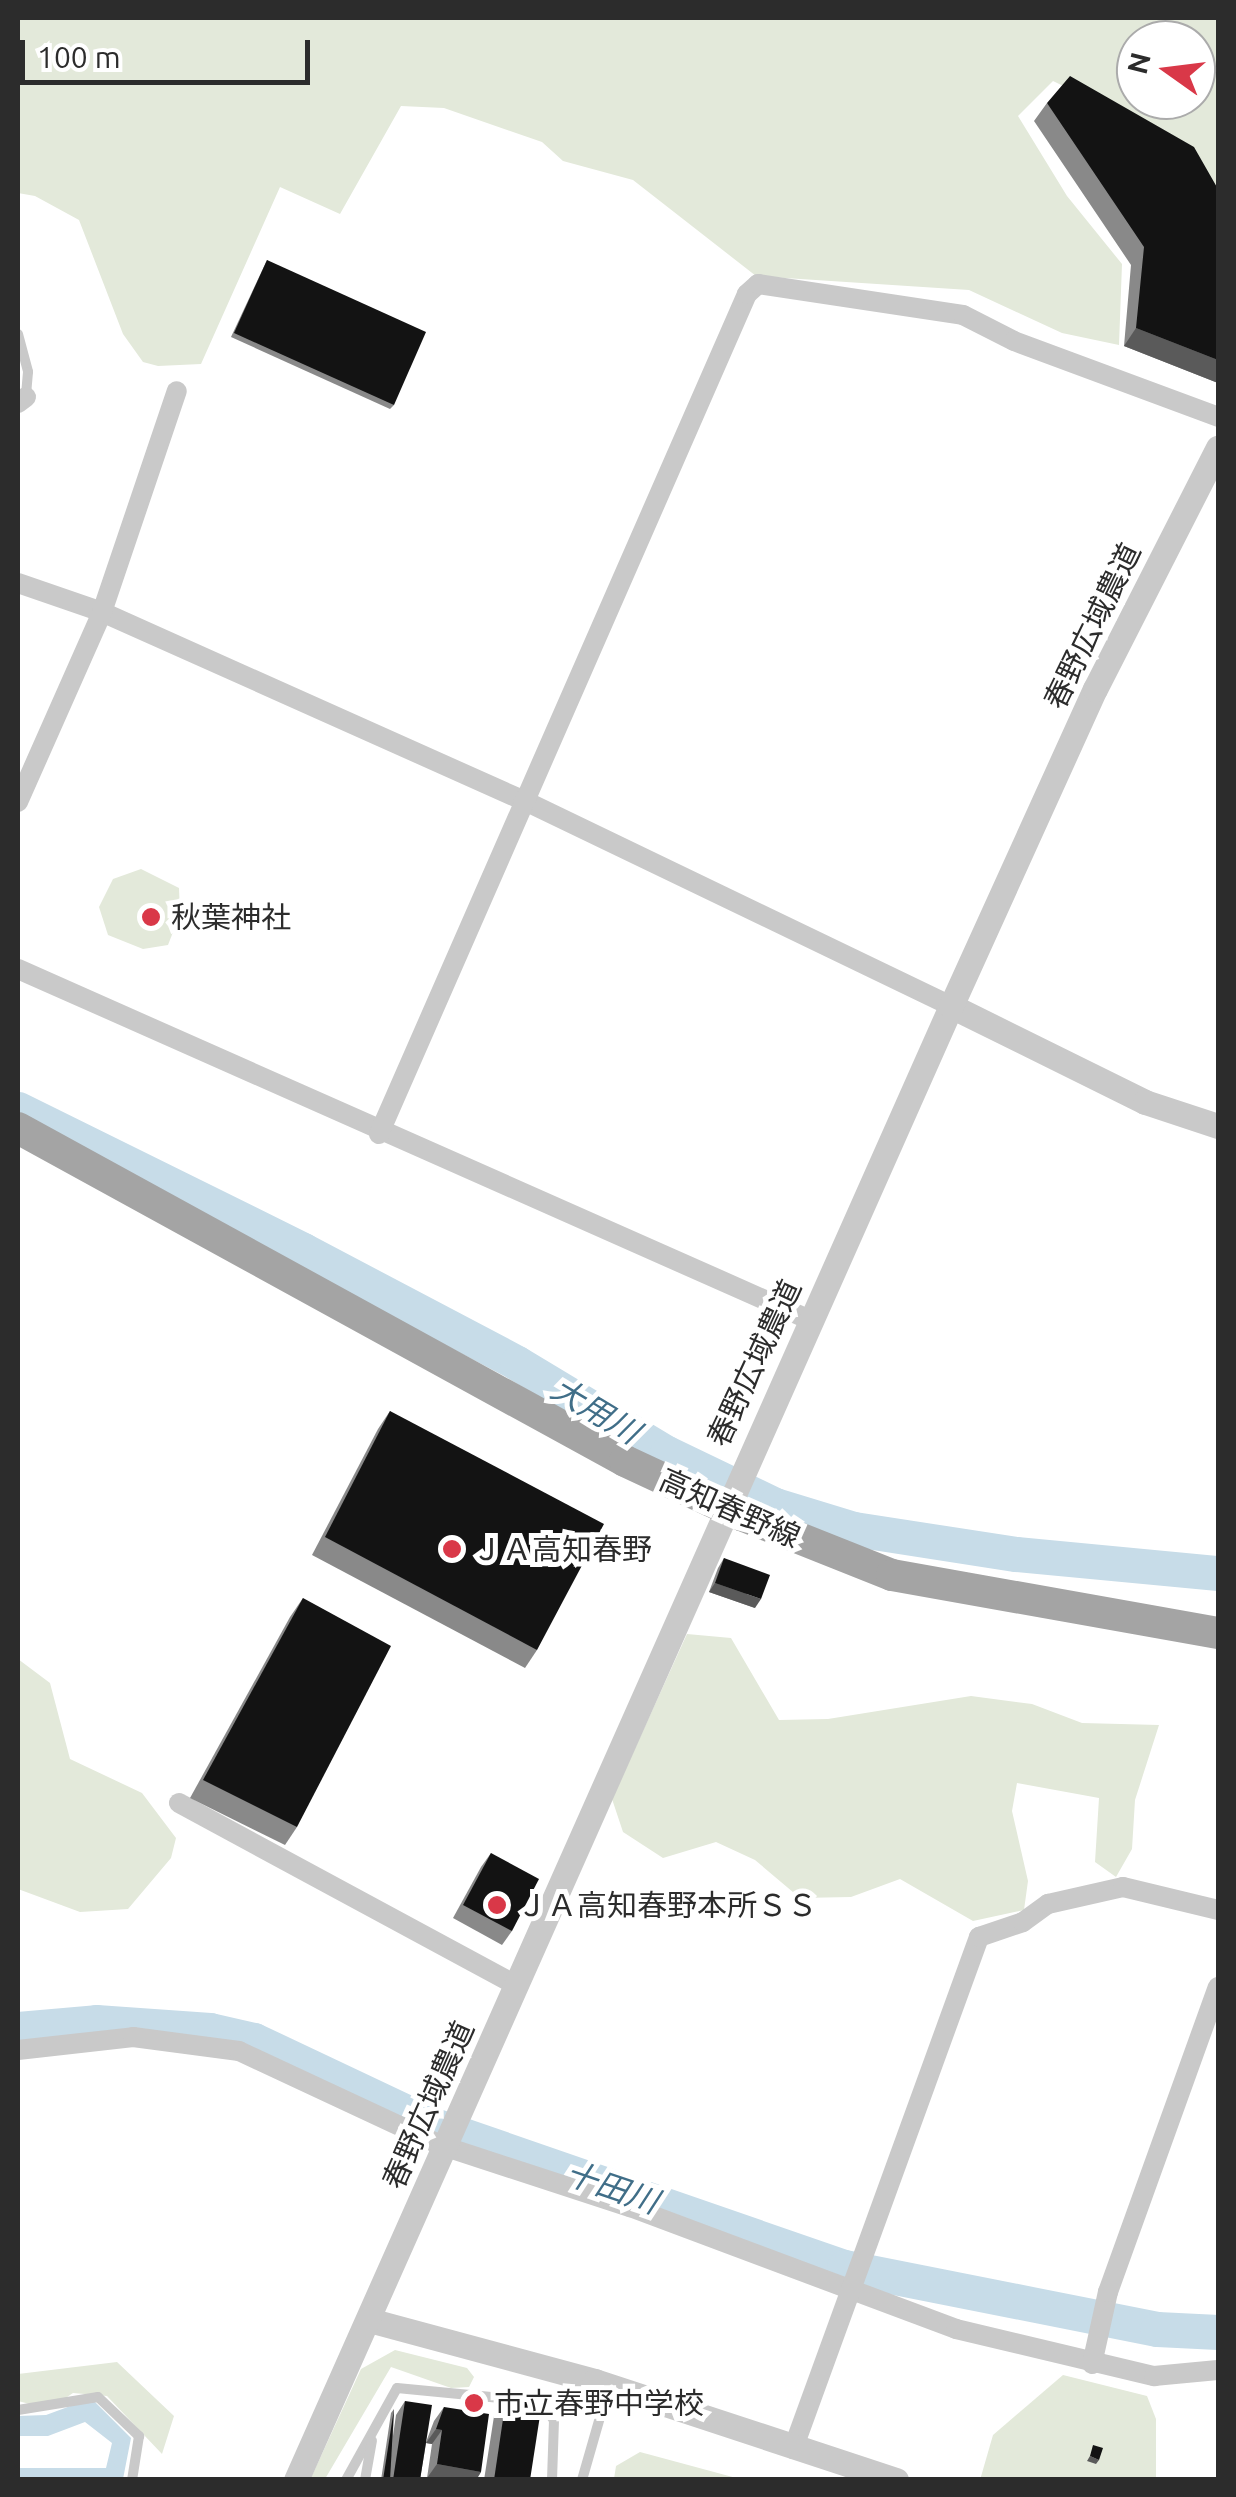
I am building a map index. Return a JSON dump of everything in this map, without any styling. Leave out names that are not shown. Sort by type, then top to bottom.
[{"type":"main road","name":"高知春野線","points":[[18,1128],[625,1462],[723,1508],[892,1575],[1218,1631]]},
{"type":"street","points":[[380,1134],[747,294],[758,284],[963,315],[1014,342],[1218,417]]},
{"type":"street","points":[[18,802],[102,612],[177,390]]},
{"type":"street","name":"春野広域農道","points":[[296,2480],[517,1986],[723,1508],[1095,690],[1218,448]]},
{"type":"street","points":[[18,584],[102,612],[523,800],[1145,1102],[1218,1126]]},
{"type":"street","points":[[18,969],[380,1134],[810,1320]]},
{"type":"street","points":[[179,1802],[517,1986]]},
{"type":"street","points":[[793,2449],[979,1938],[1023,1922],[1048,1904],[1123,1887],[1218,1910]]},
{"type":"street","points":[[1092,2364],[1108,2292],[1218,1987]]},
{"type":"street","points":[[18,2050],[133,2037],[239,2051],[445,2142],[956,2329],[1154,2376],[1218,2370]]},
{"type":"street","points":[[369,2320],[609,2386],[896,2480]]},
{"type":"lane","points":[[18,334],[28,372],[22,400]]},
{"type":"lane","points":[[582,2480],[609,2386]]},
{"type":"lane","points":[[346,2480],[397,2388],[541,2403],[554,2420],[552,2480]]},
{"type":"lane","points":[[18,2410],[98,2397],[139,2436],[132,2480]]},
{"type":"lane","points":[[365,2480],[373,2431]]},
{"type":"green space","points":[[18,18],[1218,18],[1218,213],[1126,120],[1216,120],[1216,20],[1116,20],[1116,112],[1053,81],[1018,116],[1067,196],[1122,264],[1119,345],[1062,333],[969,290],[756,276],[633,180],[563,161],[542,142],[444,108],[401,106],[340,214],[280,187],[201,364],[158,366],[143,362],[123,334],[79,220],[35,196],[18,193]]},
{"type":"green space","points":[[141,869],[179,888],[180,914],[168,945],[143,949],[108,935],[99,907],[113,879]]},
{"type":"green space","points":[[687,1634],[731,1638],[779,1720],[828,1719],[971,1696],[1032,1704],[1082,1723],[1159,1725],[1135,1800],[1132,1849],[1116,1877],[1095,1862],[1099,1798],[1017,1783],[1012,1811],[1028,1881],[1024,1910],[973,1921],[900,1879],[851,1897],[800,1898],[755,1860],[716,1842],[663,1858],[623,1832],[612,1799]]},
{"type":"green space","points":[[18,1659],[50,1683],[70,1759],[142,1793],[176,1838],[171,1858],[128,1909],[80,1912],[18,1889]]},
{"type":"green space","points":[[395,2350],[467,2368],[474,2377],[469,2387],[451,2388],[391,2367],[325,2479],[310,2480],[361,2369]]},
{"type":"green space","points":[[117,2362],[174,2416],[162,2454],[107,2396],[73,2393],[49,2409],[18,2401],[18,2374]]},
{"type":"green space","points":[[1063,2375],[1147,2396],[1156,2419],[1156,2479],[980,2480],[993,2435]]},
{"type":"green space","points":[[640,2452],[740,2479],[614,2479],[616,2466]]},
{"type":"water","points":[[84,2401],[95,2402],[131,2438],[123,2479],[18,2479],[18,2468],[106,2468],[112,2443],[85,2422],[48,2436],[18,2436],[18,2416],[46,2415]]},
{"type":"building","points":[[1070,76],[1116,102],[1116,120],[1147,120],[1194,147],[1218,189],[1218,360],[1136,328],[1144,247],[1047,103]]},
{"type":"building","points":[[267,260],[426,332],[394,405],[234,333]]},
{"type":"building","points":[[150,907],[161,909],[159,919],[148,917]]},
{"type":"building","name":"ＪＡ高知春野","points":[[390,1411],[604,1524],[537,1650],[325,1537]]},
{"type":"building","points":[[724,1558],[770,1575],[761,1599],[715,1583]]},
{"type":"building","points":[[303,1598],[391,1646],[297,1827],[203,1780]]},
{"type":"building","points":[[491,1853],[539,1879],[512,1931],[463,1905]]},
{"type":"building","points":[[507,2392],[543,2396],[530,2480],[494,2480]]},
{"type":"building","points":[[405,2401],[432,2405],[420,2480],[393,2480]]},
{"type":"building","points":[[444,2407],[489,2414],[481,2472],[437,2464],[442,2430],[436,2429]]},
{"type":"building","points":[[394,2409],[390,2480],[383,2480]]},
{"type":"building","points":[[1093,2445],[1103,2448],[1099,2460],[1090,2456]]},
{"type":"waterway","name":"大用川","points":[[18,1109],[303,1250],[517,1363],[667,1453],[775,1505],[854,1529],[1016,1554],[1218,1573]]},
{"type":"waterway","name":"十田川","points":[[18,2029],[96,2022],[210,2030],[254,2040],[434,2125],[844,2267],[1157,2329],[1218,2332]]},
{"type":"place","name":"秋葉神社","points":[[151,917]]},
{"type":"place","name":"ＪＡ高知春野","points":[[452,1549]]},
{"type":"place","name":"ＪＡ高知春野本所ＳＳ","points":[[497,1905]]},
{"type":"place","name":"市立春野中学校","points":[[474,2403]]}]
